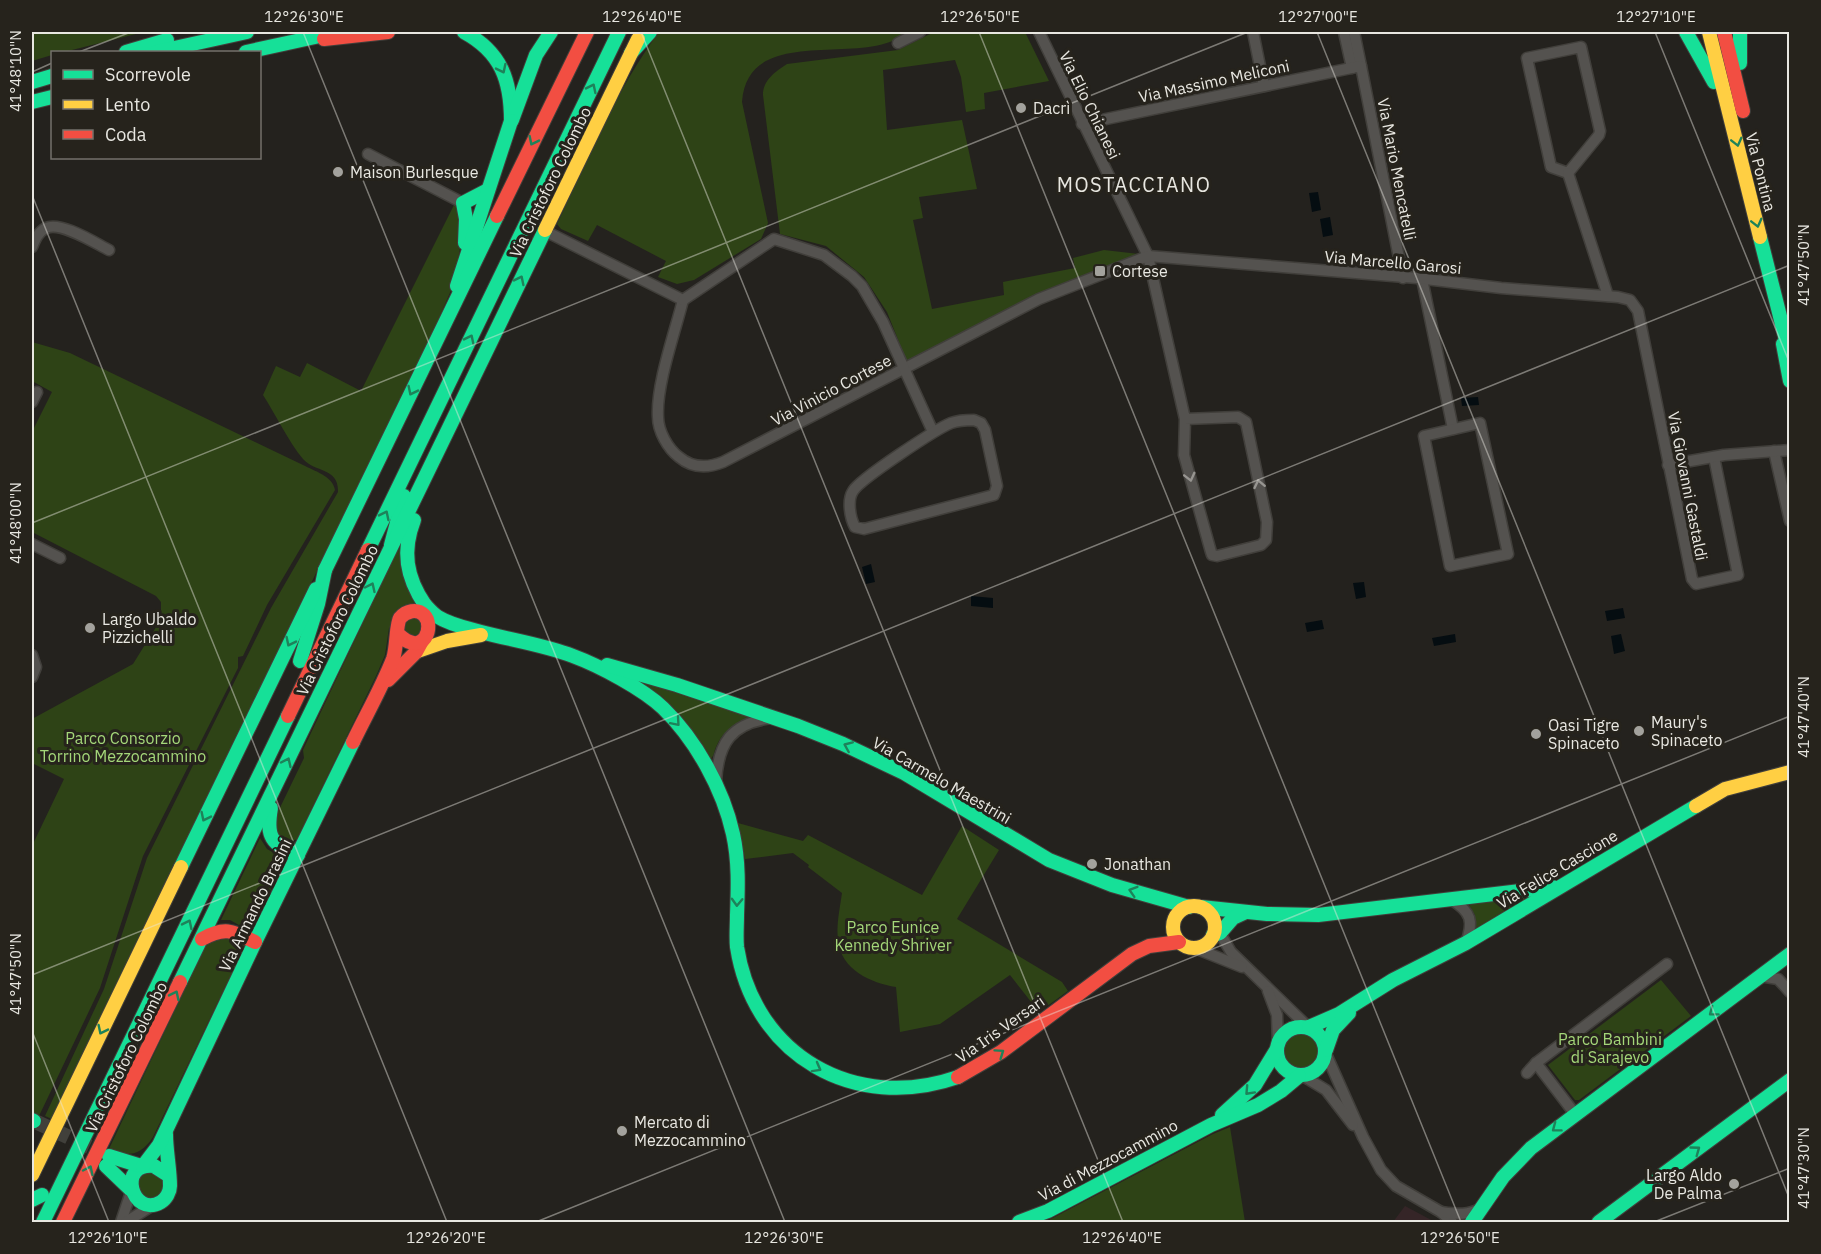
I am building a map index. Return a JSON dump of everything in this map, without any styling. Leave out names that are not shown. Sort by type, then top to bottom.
[{"type":"main road","points":[[130,51],[198,32]]},
{"type":"main road","points":[[161,51],[247,32]]},
{"type":"main road","points":[[251,51],[338,32]]},
{"type":"main road","points":[[298,41],[348,38],[388,32]]},
{"type":"main road","points":[[464,32],[483,44],[501,65],[511,96],[511,121]]},
{"type":"main road","points":[[446,319],[511,121],[536,55],[551,32]]},
{"type":"main road","name":"Via Cristoforo Colombo","points":[[32,1175],[587,32]]},
{"type":"main road","name":"Via Cristoforo Colombo","points":[[32,1217],[37,1198],[605,32]]},
{"type":"main road","name":"Via Cristoforo Colombo","points":[[43,1222],[619,32]]},
{"type":"main road","name":"Via Cristoforo Colombo","points":[[63,1222],[642,32]]},
{"type":"main road","points":[[631,53],[650,32]]},
{"type":"main road","points":[[1686,32],[1737,114]]},
{"type":"main road","name":"Via Pontina","points":[[1709,32],[1737,114]]},
{"type":"main road","name":"Via Pontina","points":[[1724,32],[1737,114],[1776,276],[1790,356]]},
{"type":"main road","points":[[1737,114],[1740,32]]},
{"type":"main road","points":[[32,81],[51,76]]},
{"type":"main road","points":[[32,102],[51,97]]},
{"type":"main road","points":[[464,264],[466,228],[463,203],[488,190]]},
{"type":"main road","points":[[1776,276],[1790,297]]},
{"type":"main road","points":[[1776,276],[1790,381]]},
{"type":"main road","name":"Via Pontina","points":[[1776,276],[1790,309]]},
{"type":"main road","points":[[420,646],[429,632],[429,613],[414,589],[408,573],[405,558],[407,540],[414,519],[489,363],[496,329]]},
{"type":"main road","points":[[391,545],[407,488],[431,435],[436,409]]},
{"type":"main road","points":[[300,661],[318,604],[325,570]]},
{"type":"main road","name":"Via Armando Brasini","points":[[131,1190],[132,1177],[155,1151],[167,1128],[375,697],[392,658],[399,635],[397,625],[406,613],[429,613]]},
{"type":"main road","name":"Via Iris Versari","points":[[429,613],[457,626],[573,656],[635,679],[680,726],[716,782],[729,821],[738,857],[737,946],[751,994],[769,1025],[797,1055],[813,1066],[849,1082],[877,1088],[910,1089],[934,1085],[961,1076],[1001,1052],[1132,954],[1149,946],[1179,942]]},
{"type":"main road","points":[[399,635],[402,639],[420,646],[487,634]]},
{"type":"main road","name":"Via Armando Brasini","points":[[375,697],[398,668],[420,646]]},
{"type":"main road","name":"Via Carmelo Maestrini","points":[[635,679],[775,718],[819,734],[880,761],[936,792],[1018,843],[1063,866],[1112,885],[1195,907],[1267,914],[1318,915],[1560,886]]},
{"type":"main road","name":"Via Felice Cascione","points":[[1308,1027],[1358,1004],[1393,980],[1466,943],[1725,789],[1786,774]]},
{"type":"main road","points":[[271,797],[269,836],[277,846],[298,855]]},
{"type":"main road","points":[[1216,931],[1210,914],[1195,907],[1180,912],[1174,921],[1174,931],[1179,942],[1192,947],[1202,945],[1216,931],[1246,912]]},
{"type":"main road","points":[[202,939],[225,929],[255,942]]},
{"type":"main road","points":[[1472,1222],[1517,1161],[1575,1114],[1790,954]]},
{"type":"main road","name":"Via Felice Cascione","points":[[1326,1052],[1333,1030],[1358,1004]]},
{"type":"main road","points":[[1308,1027],[1320,1037],[1326,1052],[1318,1069],[1301,1076],[1291,1073],[1282,1066],[1278,1059],[1278,1047],[1291,1029],[1308,1027]]},
{"type":"main road","name":"Via di Mezzocammino","points":[[1211,1125],[1255,1085],[1278,1047]]},
{"type":"main road","name":"Via di Mezzocammino","points":[[1019,1222],[1047,1211],[1211,1125],[1228,1119],[1279,1093],[1301,1076]]},
{"type":"main road","points":[[1599,1222],[1790,1080]]},
{"type":"main road","name":"Via Armando Brasini","points":[[153,1205],[165,1199],[169,1194],[167,1128]]},
{"type":"main road","points":[[153,1205],[140,1202],[107,1161],[158,1166],[168,1175]]},
{"type":"street","points":[[898,43],[920,32]]},
{"type":"street","name":"Via Elio Chianesi","points":[[1039,32],[1148,256],[1185,419],[1184,455],[1212,554],[1217,556],[1261,545],[1266,540],[1267,522],[1246,422],[1243,418],[1235,417],[1185,419]]},
{"type":"street","points":[[1253,32],[1264,86]]},
{"type":"street","name":"Via Mario Mencatelli","points":[[1344,32],[1357,67]]},
{"type":"street","name":"Via Mario Mencatelli","points":[[1354,32],[1357,67],[1403,278]]},
{"type":"street","points":[[1581,48],[1600,131],[1568,173],[1551,167],[1527,58],[1581,48]]},
{"type":"street","name":"Via Massimo Meliconi","points":[[1082,123],[1357,67]]},
{"type":"street","points":[[368,154],[463,203]]},
{"type":"street","points":[[1568,173],[1608,296]]},
{"type":"street","points":[[32,247],[42,231],[54,226],[109,250]]},
{"type":"street","points":[[545,231],[683,300],[774,239],[820,253],[856,279],[880,315],[933,432]]},
{"type":"street","name":"Via Marcello Garosi","points":[[1148,256],[1624,297],[1633,302]]},
{"type":"street","name":"Via Vinicio Cortese","points":[[683,300],[662,383],[657,416],[668,445],[676,455],[690,464],[709,466],[723,462],[1039,299],[1148,256]]},
{"type":"street","points":[[1422,279],[1453,429]]},
{"type":"street","name":"Via Giovanni Gastaldi","points":[[1633,302],[1638,311],[1692,579],[1693,583],[1698,584],[1738,575],[1714,457]]},
{"type":"street","points":[[32,402],[37,392]]},
{"type":"street","points":[[974,420],[981,423],[997,486],[996,494],[989,498],[864,530],[856,528],[850,509],[850,496],[853,490],[933,432],[956,421],[974,420]]},
{"type":"street","points":[[1480,423],[1508,554],[1450,566],[1424,436],[1453,429],[1480,423]]},
{"type":"street","points":[[1668,465],[1714,457],[1790,450]]},
{"type":"street","points":[[1774,451],[1790,521]]},
{"type":"street","points":[[32,544],[60,558]]},
{"type":"street","points":[[32,655],[36,667],[32,677]]},
{"type":"street","points":[[716,782],[718,758],[729,737],[747,724],[775,718]]},
{"type":"street","points":[[1452,900],[1469,916],[1471,928],[1466,943]]},
{"type":"street","points":[[1216,931],[1231,952],[1308,1027]]},
{"type":"street","points":[[1192,947],[1251,970]]},
{"type":"street","points":[[1527,1073],[1536,1063],[1667,964]]},
{"type":"street","points":[[1759,976],[1778,979],[1790,992]]},
{"type":"street","points":[[1265,985],[1276,1010],[1278,1047]]},
{"type":"street","points":[[1326,1052],[1377,1164],[1392,1182],[1441,1212],[1452,1222]]},
{"type":"street","points":[[1536,1063],[1575,1114]]},
{"type":"street","points":[[1301,1076],[1330,1094],[1363,1137]]},
{"type":"street","name":"Via Armando Brasini","points":[[121,1222],[131,1190]]},
{"type":"street","name":"Via Armando Brasini","points":[[126,1222],[153,1205]]},
{"type":"street","points":[[1441,1212],[1464,1214],[1481,1208]]},
{"type":"shaded area","points":[[1318,192],[1321,210],[1312,212],[1309,193]]},
{"type":"shaded area","points":[[1330,217],[1333,235],[1323,237],[1320,219]]},
{"type":"shaded area","points":[[1478,397],[1479,405],[1462,406],[1461,398]]},
{"type":"shaded area","points":[[871,564],[875,582],[866,584],[862,567]]},
{"type":"shaded area","points":[[1364,582],[1366,597],[1356,599],[1353,583]]},
{"type":"shaded area","points":[[971,596],[993,598],[993,608],[971,606]]},
{"type":"shaded area","points":[[1623,608],[1625,618],[1607,621],[1605,611]]},
{"type":"shaded area","points":[[1322,620],[1324,629],[1307,632],[1305,623]]},
{"type":"shaded area","points":[[1455,634],[1456,642],[1434,646],[1432,638]]},
{"type":"shaded area","points":[[1621,634],[1625,651],[1614,654],[1611,636]]},
{"type":"shaded area","points":[[1405,1206],[1435,1222],[1393,1222]]},
{"type":"green space","points":[[32,32],[144,32],[68,51],[51,51],[51,55],[32,61]]},
{"type":"green space","points":[[659,32],[906,32],[888,43],[787,54],[765,62],[749,77],[742,102],[768,223],[761,239],[694,280],[677,284],[658,277],[666,261],[597,225],[588,241],[561,229],[557,224],[616,101]]},
{"type":"green space","points":[[934,32],[1025,32],[1049,81],[984,93],[985,109],[966,112],[961,77],[955,60],[883,70],[887,130],[962,120],[977,189],[919,197],[923,218],[913,220],[932,309],[1004,295],[1003,282],[1075,268],[1073,258],[1104,250],[1139,254],[907,362],[887,312],[864,277],[826,246],[780,234],[763,95],[767,81],[787,64],[898,50]]},
{"type":"green space","points":[[455,203],[458,205],[461,242],[455,281],[437,323],[52,1119],[45,1116],[104,989],[147,858],[271,608],[338,492],[335,478],[331,474],[314,467],[303,459],[263,395],[276,366],[300,377],[307,363],[361,391]]},
{"type":"green space","name":"Parco Consorzio Torrino Mezzocammino","points":[[32,342],[70,353],[317,472],[331,481],[335,490],[267,605],[243,656],[238,657],[238,668],[143,856],[100,988],[39,1116],[32,1114],[32,846],[64,779],[32,763],[32,719],[133,664],[161,619],[161,602],[156,596],[32,532],[32,432],[52,392],[32,381]]},
{"type":"green space","points":[[399,546],[420,604],[389,628],[385,655],[376,676],[297,839],[287,840],[277,834],[275,818],[304,758],[303,750]]},
{"type":"green space","points":[[407,617],[422,619],[421,637],[406,637],[402,622]]},
{"type":"green space","points":[[635,678],[749,717],[725,732],[710,760]]},
{"type":"green space","name":"Parco Eunice Kennedy Shriver","points":[[738,823],[803,841],[808,835],[922,895],[962,826],[999,850],[957,919],[1062,982],[1068,991],[1039,1012],[1010,975],[940,1024],[900,1032],[896,987],[877,982],[859,973],[851,967],[840,950],[838,916],[842,893],[793,853],[745,859]]},
{"type":"green space","points":[[260,838],[267,849],[281,857],[284,863],[254,923],[246,929],[230,920],[221,920]]},
{"type":"green space","points":[[1530,897],[1475,929],[1475,915],[1468,904]]},
{"type":"green space","points":[[216,935],[244,944],[243,950],[153,1137],[138,1152],[122,1154],[108,1151],[208,940]]},
{"type":"green space","name":"Parco Bambini di Sarajevo","points":[[1661,980],[1691,1016],[1579,1100],[1575,1100],[1548,1065]]},
{"type":"green space","points":[[1301,1033],[1308,1034],[1314,1039],[1319,1045],[1319,1059],[1314,1065],[1308,1070],[1301,1071],[1294,1070],[1288,1065],[1283,1059],[1282,1052],[1283,1045],[1288,1039],[1294,1034]]},
{"type":"green space","points":[[1230,1127],[1245,1222],[1045,1222],[1213,1134]]},
{"type":"green space","points":[[150,1172],[159,1176],[163,1185],[159,1194],[150,1198],[141,1194],[137,1185],[141,1176]]},
{"type":"tunnel","points":[[34,1121],[90,1147]]},
{"type":"traffic: fast","points":[[161,51],[247,32]]},
{"type":"traffic: fast","points":[[251,51],[338,32]]},
{"type":"traffic: fast","points":[[464,32],[487,49],[501,69],[509,93],[511,121]]},
{"type":"traffic: fast","points":[[512,120],[536,55],[551,32]]},
{"type":"traffic: fast","points":[[368,550],[619,32]]},
{"type":"traffic: fast","points":[[631,53],[650,32]]},
{"type":"traffic: fast","points":[[1686,32],[1714,82]]},
{"type":"traffic: fast","points":[[1740,32],[1740,63]]},
{"type":"traffic: fast","points":[[129,51],[167,40]]},
{"type":"traffic: fast","points":[[32,82],[51,76]]},
{"type":"traffic: fast","points":[[32,102],[51,97]]},
{"type":"traffic: fast","points":[[457,286],[511,121]]},
{"type":"traffic: fast","points":[[465,243],[466,219],[463,203],[488,190]]},
{"type":"traffic: fast","points":[[325,570],[497,216]]},
{"type":"traffic: fast","points":[[180,982],[545,230]]},
{"type":"traffic: fast","points":[[1760,237],[1790,356]]},
{"type":"traffic: fast","points":[[1783,344],[1790,381]]},
{"type":"traffic: fast","points":[[391,545],[404,496]]},
{"type":"traffic: fast","points":[[414,520],[408,542],[408,564],[414,584],[425,605]]},
{"type":"traffic: fast","points":[[300,661],[318,604],[325,570]]},
{"type":"traffic: fast","points":[[181,867],[316,589]]},
{"type":"traffic: fast","points":[[425,605],[436,616],[454,624],[551,649],[596,666],[644,693],[675,721],[707,766],[728,817],[737,864],[737,947],[747,985],[764,1018],[787,1046],[815,1066],[847,1080],[882,1087],[920,1086],[958,1077]]},
{"type":"traffic: fast","points":[[607,665],[677,685],[798,726],[843,744],[904,773],[1049,860],[1112,885],[1189,907]]},
{"type":"traffic: fast","points":[[43,1222],[288,716]]},
{"type":"traffic: fast","points":[[143,1166],[159,1145],[353,742]]},
{"type":"traffic: fast","points":[[1309,1027],[1339,1014],[1393,980],[1466,943],[1696,806]]},
{"type":"traffic: fast","points":[[271,808],[269,826],[272,838],[282,847],[298,855]]},
{"type":"traffic: fast","points":[[1201,907],[1267,914],[1318,915],[1553,887]]},
{"type":"traffic: fast","points":[[1213,935],[1220,933],[1233,918],[1246,912]]},
{"type":"traffic: fast","points":[[1472,1222],[1503,1177],[1531,1148],[1790,954]]},
{"type":"traffic: fast","points":[[1326,1050],[1333,1030],[1349,1013]]},
{"type":"traffic: fast","points":[[1296,1027],[1306,1027],[1321,1037],[1325,1051],[1324,1060],[1315,1071],[1306,1075],[1296,1075],[1281,1065],[1277,1056],[1277,1046],[1287,1031],[1296,1027]]},
{"type":"traffic: fast","points":[[1222,1115],[1255,1085],[1277,1049]]},
{"type":"traffic: fast","points":[[1019,1222],[1048,1211],[1211,1125],[1258,1105],[1281,1091],[1299,1076]]},
{"type":"traffic: fast","points":[[1599,1222],[1790,1080]]},
{"type":"traffic: fast","points":[[166,1134],[170,1180],[168,1193],[161,1202],[151,1205],[142,1203],[136,1197],[132,1189],[132,1180],[135,1172],[142,1167],[154,1166],[168,1175]]},
{"type":"traffic: fast","points":[[109,1156],[141,1166]]},
{"type":"traffic: fast","points":[[106,1166],[130,1189]]},
{"type":"traffic: fast","points":[[32,1200],[42,1195]]},
{"type":"traffic: slow","points":[[1709,32],[1760,237]]},
{"type":"traffic: slow","points":[[545,230],[638,39]]},
{"type":"traffic: slow","points":[[418,651],[447,641],[481,635]]},
{"type":"traffic: slow","points":[[1696,806],[1725,789],[1790,772]]},
{"type":"traffic: slow","points":[[32,1175],[181,867]]},
{"type":"traffic: slow","points":[[1194,906],[1209,912],[1215,927],[1209,942],[1194,948],[1179,942],[1173,927],[1179,912],[1194,906]]},
{"type":"traffic: jam","points":[[324,39],[388,32]]},
{"type":"traffic: jam","points":[[497,216],[587,32]]},
{"type":"traffic: jam","points":[[1724,32],[1743,111]]},
{"type":"traffic: jam","points":[[288,716],[368,550]]},
{"type":"traffic: jam","points":[[353,742],[393,659],[400,618],[412,611],[424,615],[428,632],[421,642],[408,641],[399,635]]},
{"type":"traffic: jam","points":[[388,680],[416,652],[422,641]]},
{"type":"traffic: jam","points":[[202,939],[223,931],[241,935],[255,942]]},
{"type":"traffic: jam","points":[[958,1077],[1001,1052],[1132,954],[1149,946],[1179,942]]},
{"type":"traffic: jam","points":[[63,1222],[180,982]]},
{"type":"place","name":"Dacrì","points":[[1021,108]]},
{"type":"place","name":"Maison Burlesque","points":[[338,172]]},
{"type":"place","name":"Cortese","points":[[1100,271]]},
{"type":"place","name":"Largo Ubaldo Pizzichelli","points":[[90,628]]},
{"type":"place","name":"Maury's Spinaceto","points":[[1639,731]]},
{"type":"place","name":"Oasi Tigre Spinaceto","points":[[1536,734]]},
{"type":"place","name":"Jonathan","points":[[1092,864]]},
{"type":"place","name":"Mercato di Mezzocammino","points":[[622,1131]]},
{"type":"place","name":"Largo Aldo De Palma","points":[[1734,1184]]},
{"type":"district","name":"MOSTACCIANO","points":[[1134,185]]}]
